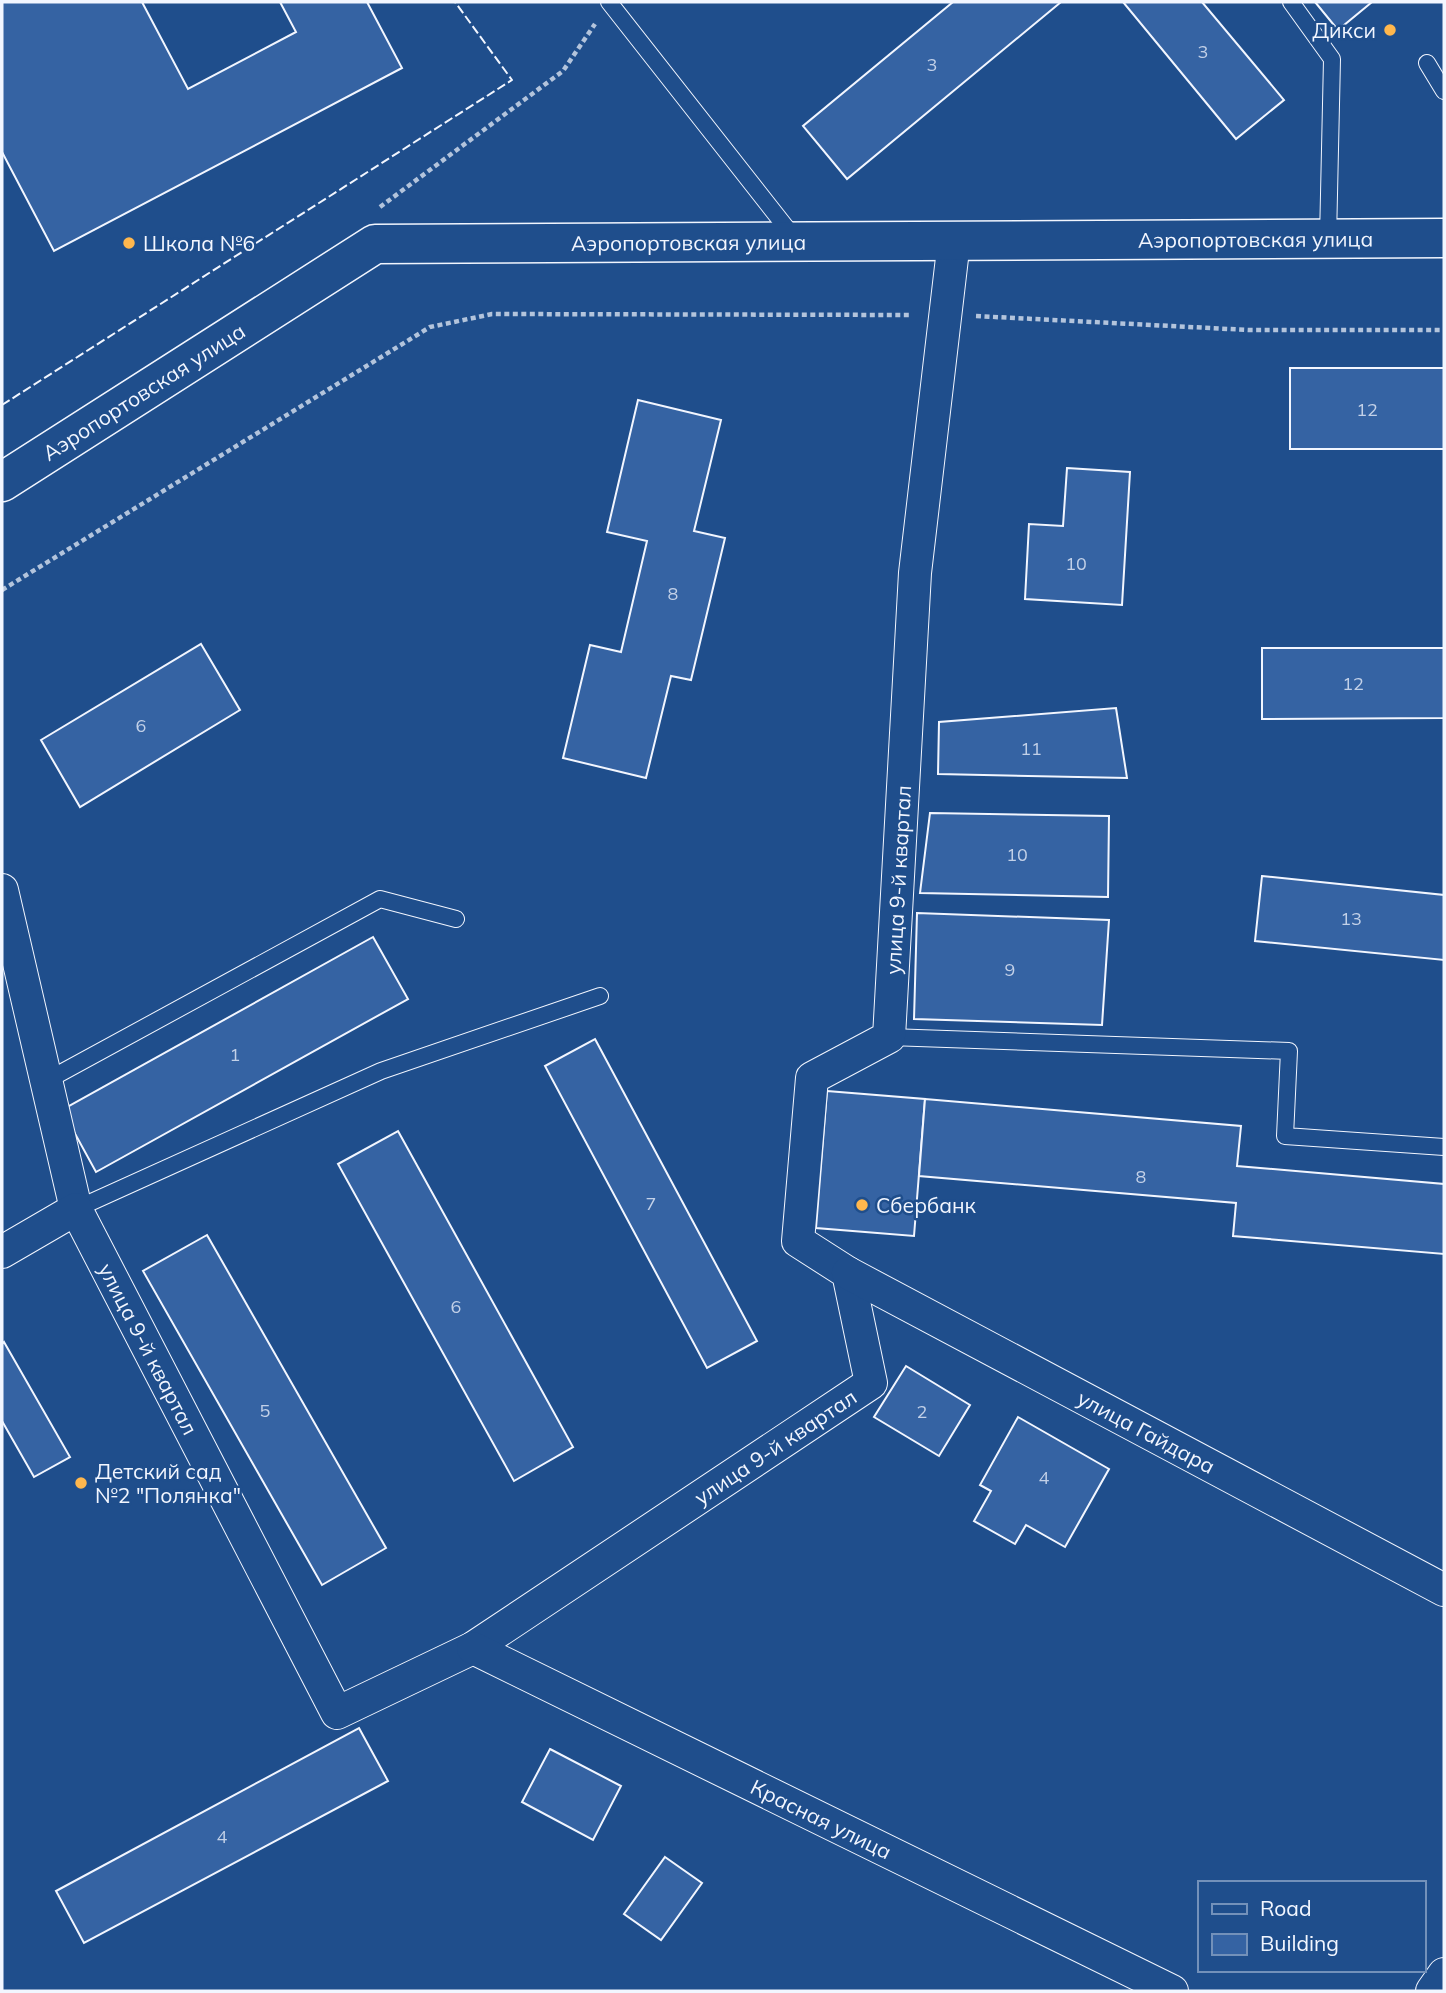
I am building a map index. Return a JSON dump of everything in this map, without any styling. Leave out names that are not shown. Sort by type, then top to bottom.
[{"type":"street","name":"Аэропортовская улица","points":[[2,482],[375,244],[1444,238]]},
{"type":"street","name":"улица 9-й квартал","points":[[889,1037],[915,573],[954,241]]},
{"type":"street","points":[[2,890],[76,1209],[2,1252]]},
{"type":"street","points":[[848,1273],[798,1241],[812,1078],[889,1037]]},
{"type":"street","name":"улица 9-й квартал","points":[[76,1209],[338,1713],[473,1648],[871,1383],[848,1273]]},
{"type":"street","name":"улица Гайдара","points":[[848,1273],[1444,1590]]},
{"type":"street","name":"Красная улица","points":[[473,1648],[1172,1991]]},
{"type":"street","points":[[1432,1991],[1444,1975]]},
{"type":"lane","points":[[610,2],[798,242]]},
{"type":"lane","points":[[1291,2],[1332,59],[1328,239]]},
{"type":"lane","points":[[1427,63],[1444,91]]},
{"type":"lane","points":[[46,1081],[380,899],[456,919]]},
{"type":"lane","points":[[76,1209],[381,1071],[600,996]]},
{"type":"lane","points":[[889,1037],[1289,1051],[1285,1136],[1444,1147]]},
{"type":"path","points":[[2,590],[430,327],[492,314],[945,315],[1248,330],[1444,330]]},
{"type":"building","points":[[2,2],[142,2],[188,89],[296,32],[280,2],[367,2],[402,68],[54,251],[2,152]]},
{"type":"building","points":[[953,2],[1061,2],[847,179],[803,126]]},
{"type":"building","points":[[1123,2],[1202,2],[1284,100],[1236,139]]},
{"type":"building","points":[[1315,2],[1372,2],[1338,30]]},
{"type":"building","points":[[1290,368],[1444,368],[1444,449],[1290,449]]},
{"type":"building","points":[[638,400],[721,420],[694,531],[725,538],[691,680],[671,676],[646,778],[563,758],[590,645],[621,652],[647,541],[607,532]]},
{"type":"building","points":[[1067,468],[1130,472],[1122,605],[1025,599],[1029,524],[1063,526]]},
{"type":"building","points":[[201,644],[240,710],[80,807],[41,740]]},
{"type":"building","points":[[1262,648],[1444,648],[1444,718],[1262,719]]},
{"type":"building","points":[[1116,708],[1127,778],[938,774],[939,722]]},
{"type":"building","points":[[930,813],[1109,816],[1108,897],[920,893]]},
{"type":"building","points":[[1262,876],[1444,895],[1444,960],[1255,941]]},
{"type":"building","points":[[917,913],[1109,920],[1102,1025],[914,1019]]},
{"type":"building","points":[[373,937],[408,999],[96,1172],[62,1110]]},
{"type":"building","points":[[595,1039],[757,1341],[707,1368],[545,1066]]},
{"type":"building","points":[[827,1091],[925,1099],[914,1236],[816,1228]]},
{"type":"building","points":[[925,1099],[1241,1126],[1237,1166],[1444,1184],[1444,1254],[1233,1236],[1236,1203],[919,1176]]},
{"type":"building","points":[[398,1131],[573,1447],[514,1481],[338,1164]]},
{"type":"building","points":[[207,1235],[386,1548],[322,1585],[143,1271]]},
{"type":"building","points":[[4,1342],[70,1457],[34,1477],[2,1421]]},
{"type":"building","points":[[906,1366],[970,1405],[939,1456],[874,1417]]},
{"type":"building","points":[[1018,1417],[1109,1469],[1065,1547],[1026,1525],[1015,1544],[974,1521],[991,1491],[980,1485]]},
{"type":"building","points":[[359,1728],[388,1781],[84,1943],[56,1891]]},
{"type":"building","points":[[550,1749],[621,1786],[593,1840],[522,1802]]},
{"type":"building","points":[[665,1857],[702,1883],[661,1940],[624,1914]]},
{"type":"fence","points":[[2,405],[512,80],[455,2]]},
{"type":"place","name":"Дикси","points":[[1390,30]]},
{"type":"place","name":"Школа №6","points":[[129,243]]},
{"type":"place","name":"Сбербанк","points":[[862,1205]]},
{"type":"place","name":"Детский сад №2 \"Полянка\"","points":[[81,1483]]}]
